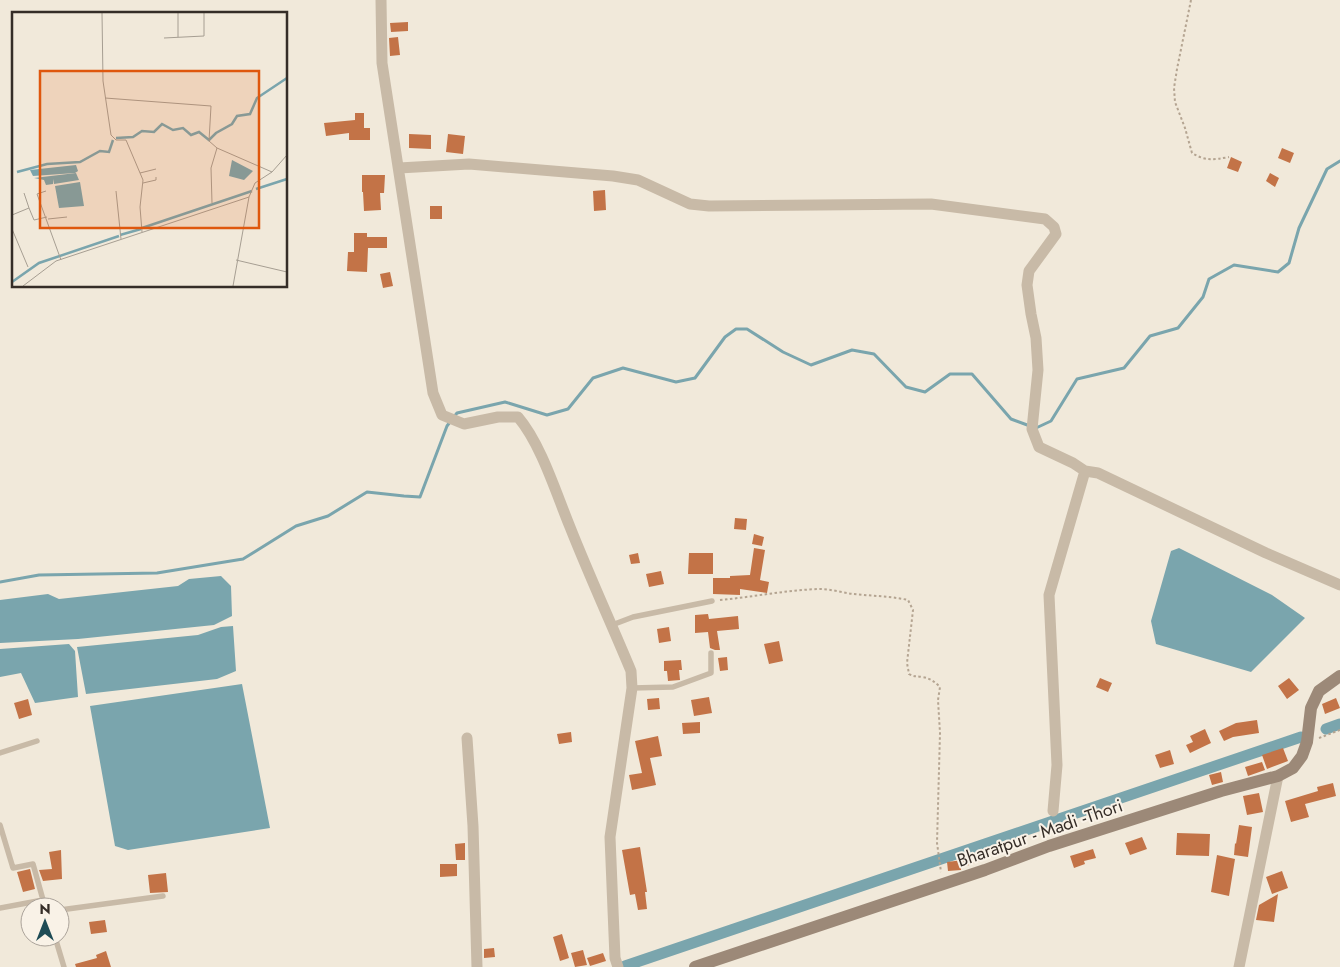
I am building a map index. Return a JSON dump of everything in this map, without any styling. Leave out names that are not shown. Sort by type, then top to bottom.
[{"type":"main road","name":"Bharatpur - Madi -Thori","points":[[695,967],[985,870],[1049,846],[1221,791],[1278,776],[1293,768],[1302,756],[1307,742],[1311,708],[1319,692],[1340,676]]},
{"type":"street","points":[[381,0],[382,63],[433,393],[442,415],[464,424],[498,417],[518,416],[526,426],[545,466],[631,672],[632,688],[610,838],[615,958],[618,967]]},
{"type":"street","points":[[399,168],[469,164],[613,176],[638,180],[690,204],[708,206],[931,204],[1045,219],[1054,227],[1056,234],[1029,270],[1027,285],[1036,338],[1038,370],[1032,429],[1040,447],[1085,471],[1098,473],[1266,553],[1340,585]]},
{"type":"street","points":[[1053,810],[1057,765],[1049,596],[1085,471]]},
{"type":"street","points":[[467,738],[473,826],[477,967]]},
{"type":"street","points":[[1239,967],[1278,776]]},
{"type":"lane","points":[[612,625],[632,617],[712,601]]},
{"type":"lane","points":[[632,688],[673,687],[711,673],[711,654]]},
{"type":"lane","points":[[0,753],[37,740]]},
{"type":"lane","points":[[0,825],[14,868],[33,864],[42,897]]},
{"type":"lane","points":[[70,909],[163,896]]},
{"type":"lane","points":[[0,908],[20,904]]},
{"type":"lane","points":[[58,947],[64,967]]},
{"type":"path","points":[[1190,0],[1176,69],[1175,102],[1192,153],[1201,158],[1215,160],[1229,157]]},
{"type":"path","points":[[712,601],[822,589],[908,600],[913,610],[907,663],[909,674],[913,677],[934,680],[940,687],[938,700],[940,733],[937,843],[940,870]]},
{"type":"path","points":[[1307,742],[1340,730]]},
{"type":"water","points":[[1179,548],[1272,595],[1305,618],[1251,672],[1156,644],[1151,621],[1171,551]]},
{"type":"water","points":[[221,576],[231,586],[232,616],[214,625],[78,639],[0,643],[0,600],[48,594],[59,599],[178,586],[189,579]]},
{"type":"water","points":[[233,626],[236,671],[217,679],[86,694],[77,647],[198,635],[221,627]]},
{"type":"water","points":[[69,644],[75,651],[78,697],[35,703],[21,673],[0,677],[0,649]]},
{"type":"water","points":[[242,684],[270,828],[128,850],[115,846],[90,706]]},
{"type":"building","points":[[408,22],[408,31],[391,32],[390,23]]},
{"type":"building","points":[[398,37],[400,55],[390,56],[389,38]]},
{"type":"building","points":[[355,113],[364,113],[364,128],[370,128],[370,140],[349,140],[349,133],[326,136],[324,123],[355,120]]},
{"type":"building","points":[[409,134],[431,135],[431,149],[409,148]]},
{"type":"building","points":[[448,134],[465,136],[463,154],[446,152]]},
{"type":"building","points":[[1282,148],[1294,153],[1290,163],[1278,158]]},
{"type":"building","points":[[1231,157],[1242,162],[1238,172],[1227,168]]},
{"type":"building","points":[[1270,173],[1279,178],[1275,187],[1266,181]]},
{"type":"building","points":[[362,175],[385,175],[384,193],[380,193],[381,210],[364,211]]},
{"type":"building","points":[[605,190],[606,210],[594,211],[593,191]]},
{"type":"building","points":[[430,206],[442,206],[442,219],[430,219]]},
{"type":"building","points":[[354,233],[367,233],[367,237],[387,237],[387,248],[368,248],[367,272],[347,271],[348,252],[354,252]]},
{"type":"building","points":[[390,272],[393,286],[383,288],[380,274]]},
{"type":"building","points":[[735,518],[747,519],[746,530],[734,529]]},
{"type":"building","points":[[754,534],[764,537],[762,546],[752,544]]},
{"type":"building","points":[[754,548],[765,550],[760,580],[769,582],[767,593],[740,589],[740,595],[713,594],[713,578],[750,575]]},
{"type":"building","points":[[638,553],[640,563],[631,564],[629,555]]},
{"type":"building","points":[[689,553],[713,553],[713,574],[688,574]]},
{"type":"building","points":[[661,571],[664,584],[649,587],[646,574]]},
{"type":"building","points":[[708,614],[709,619],[738,616],[739,629],[717,631],[720,650],[710,648],[708,632],[695,633],[695,615]]},
{"type":"building","points":[[669,627],[671,641],[659,643],[657,629]]},
{"type":"building","points":[[779,641],[783,661],[769,664],[764,644]]},
{"type":"building","points":[[727,657],[728,670],[720,671],[718,658]]},
{"type":"building","points":[[681,660],[680,680],[668,681],[667,671],[664,671],[664,661]]},
{"type":"building","points":[[1100,678],[1112,683],[1108,692],[1096,687]]},
{"type":"building","points":[[1289,678],[1299,690],[1287,699],[1278,686]]},
{"type":"building","points":[[709,697],[712,713],[694,716],[691,700]]},
{"type":"building","points":[[659,698],[660,709],[648,710],[647,699]]},
{"type":"building","points":[[1336,698],[1340,708],[1325,714],[1322,704]]},
{"type":"building","points":[[28,699],[32,715],[19,719],[14,703]]},
{"type":"building","points":[[1257,720],[1259,733],[1233,737],[1224,741],[1219,731],[1236,723]]},
{"type":"building","points":[[700,722],[700,733],[683,734],[682,723]]},
{"type":"building","points":[[1205,729],[1211,743],[1190,753],[1186,745],[1193,742],[1190,736]]},
{"type":"building","points":[[571,732],[572,742],[559,744],[557,734]]},
{"type":"building","points":[[658,736],[662,756],[650,758],[656,785],[632,790],[629,775],[642,773],[635,741]]},
{"type":"building","points":[[1283,748],[1288,761],[1267,769],[1262,755]]},
{"type":"building","points":[[1170,750],[1174,764],[1160,768],[1155,755]]},
{"type":"building","points":[[1262,762],[1265,770],[1248,776],[1245,767]]},
{"type":"building","points":[[1221,772],[1223,782],[1212,785],[1209,775]]},
{"type":"building","points":[[1333,783],[1336,796],[1305,804],[1309,817],[1291,822],[1285,801],[1318,791],[1317,787]]},
{"type":"building","points":[[1259,793],[1263,812],[1247,815],[1243,796]]},
{"type":"building","points":[[1239,825],[1252,827],[1248,857],[1234,855]]},
{"type":"building","points":[[1177,833],[1210,834],[1209,856],[1176,855]]},
{"type":"building","points":[[1142,837],[1147,849],[1130,855],[1125,843]]},
{"type":"building","points":[[465,843],[465,860],[456,860],[455,844]]},
{"type":"building","points":[[640,847],[647,892],[645,892],[647,909],[638,910],[635,894],[630,895],[622,850]]},
{"type":"building","points":[[1093,849],[1096,858],[1084,861],[1085,864],[1074,868],[1070,856]]},
{"type":"building","points":[[61,850],[62,879],[43,881],[39,870],[52,869],[49,852]]},
{"type":"building","points":[[1217,855],[1235,859],[1229,896],[1211,892]]},
{"type":"building","points":[[979,858],[980,861],[961,868],[961,870],[948,871],[947,862]]},
{"type":"building","points":[[440,864],[457,864],[457,876],[440,877]]},
{"type":"building","points":[[30,869],[35,889],[23,892],[17,872]]},
{"type":"building","points":[[1282,871],[1288,888],[1272,894],[1266,877]]},
{"type":"building","points":[[166,873],[168,892],[150,893],[148,875]]},
{"type":"building","points":[[1278,894],[1274,922],[1256,920],[1259,905]]},
{"type":"building","points":[[105,920],[107,932],[91,934],[89,922]]},
{"type":"building","points":[[562,934],[569,958],[560,961],[553,937]]},
{"type":"building","points":[[494,948],[495,957],[484,958],[484,949]]},
{"type":"building","points":[[583,950],[587,965],[575,967],[571,953]]},
{"type":"building","points":[[106,951],[111,967],[76,967],[75,964],[97,958],[96,955]]},
{"type":"building","points":[[603,953],[606,961],[590,966],[587,958]]},
{"type":"waterway","points":[[1036,428],[1051,421],[1077,379],[1124,368],[1150,336],[1178,328],[1203,297],[1209,279],[1234,265],[1278,272],[1289,263],[1299,228],[1327,169],[1340,161]]},
{"type":"waterway","points":[[454,417],[457,413],[505,402],[547,415],[568,409],[593,378],[623,368],[676,382],[695,378],[725,337],[736,329],[747,329],[783,352],[811,365],[852,350],[874,354],[906,387],[925,392],[950,374],[972,374],[1011,419],[1030,426]]},
{"type":"waterway","points":[[0,582],[39,575],[157,573],[243,559],[296,526],[328,516],[367,492],[420,497],[450,422]]},
{"type":"waterway","points":[[1326,729],[1340,724]]},
{"type":"waterway","points":[[625,966],[1301,737]]}]
